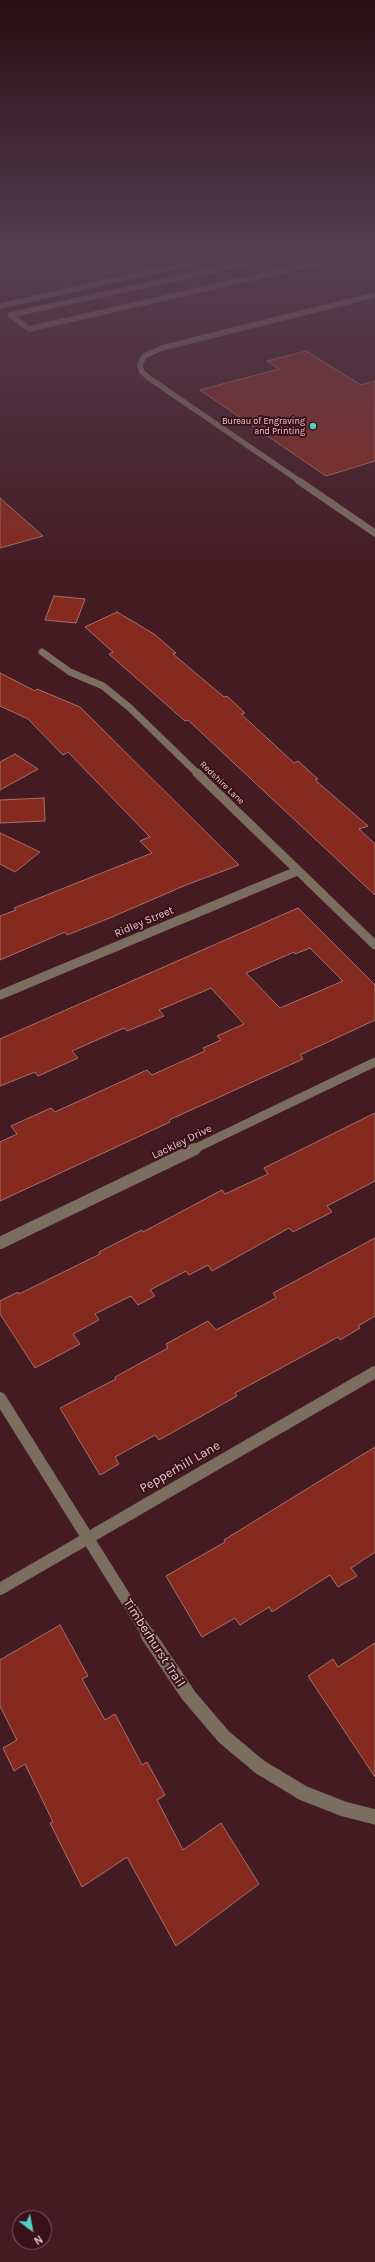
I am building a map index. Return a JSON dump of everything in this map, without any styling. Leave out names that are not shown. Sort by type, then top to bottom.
[{"type":"street","points":[[142,362],[140,365],[146,375],[375,533]]},
{"type":"street","name":"Redshire Lane","points":[[42,652],[70,672],[103,686],[130,708],[375,945]]},
{"type":"street","name":"Ridley Street","points":[[0,995],[297,871]]},
{"type":"street","name":"Lackley Drive","points":[[0,1243],[375,1062]]},
{"type":"street","name":"Pepperhill Lane","points":[[0,1589],[87,1537],[375,1372]]},
{"type":"street","name":"Timberhurst Trail","points":[[0,1398],[164,1660],[189,1696],[224,1736],[260,1767],[303,1793],[344,1809],[375,1817]]},
{"type":"building","name":"Bureau of Engraving and Printing","points":[[268,362],[323,362],[361,385],[375,381],[375,461],[326,476],[200,390],[279,369]]},
{"type":"building","points":[[0,498],[43,536],[0,548]]},
{"type":"building","points":[[54,596],[85,599],[76,623],[45,620]]},
{"type":"building","points":[[117,612],[154,634],[176,653],[173,654],[224,697],[227,696],[245,713],[241,714],[294,763],[298,761],[318,779],[315,780],[368,826],[359,829],[375,844],[375,895],[188,720],[185,721],[109,654],[113,652],[85,627]]},
{"type":"building","points":[[0,673],[35,691],[37,689],[80,707],[239,865],[186,885],[67,935],[65,932],[0,960],[0,916],[16,910],[14,908],[152,853],[140,841],[150,837],[68,752],[63,755],[28,719],[0,706]]},
{"type":"building","points":[[15,754],[38,769],[0,790],[0,762]]},
{"type":"building","points":[[44,798],[45,821],[0,823],[0,800]]},
{"type":"building","points":[[0,833],[40,852],[15,872],[0,864]]},
{"type":"building","points":[[298,908],[375,985],[375,1020],[300,1055],[303,1059],[169,1120],[170,1122],[0,1201],[0,1142],[17,1134],[11,1126],[51,1108],[55,1112],[147,1070],[152,1075],[205,1051],[203,1048],[221,1040],[217,1036],[244,1024],[211,988],[159,1010],[164,1016],[127,1031],[124,1028],[72,1051],[78,1058],[38,1076],[35,1072],[0,1086],[0,1039]],"holes":[[[310,948],[343,981],[280,1008],[246,973],[294,952],[295,954]]]},
{"type":"building","points":[[375,1113],[375,1181],[327,1206],[332,1212],[293,1232],[289,1228],[212,1271],[208,1265],[189,1275],[186,1271],[150,1290],[155,1296],[138,1305],[131,1296],[95,1314],[99,1320],[73,1334],[80,1344],[35,1368],[0,1314],[0,1301],[18,1292],[19,1294],[100,1254],[99,1252],[142,1230],[143,1232],[222,1190],[225,1194],[268,1174],[264,1168]]},
{"type":"building","points":[[375,1238],[375,1316],[358,1326],[360,1328],[340,1340],[338,1337],[235,1393],[237,1396],[159,1440],[155,1435],[115,1457],[119,1464],[100,1475],[60,1408],[116,1379],[115,1377],[168,1348],[166,1344],[208,1321],[216,1330],[276,1298],[273,1293]]},
{"type":"building","points":[[375,1447],[375,1552],[351,1568],[357,1576],[338,1587],[330,1575],[272,1612],[269,1607],[240,1625],[235,1618],[202,1637],[166,1576],[225,1542],[224,1540]]},
{"type":"building","points":[[60,1625],[88,1676],[82,1679],[105,1720],[115,1714],[142,1765],[147,1762],[165,1795],[157,1800],[183,1850],[221,1823],[259,1884],[176,1946],[127,1857],[82,1887],[50,1823],[53,1822],[25,1764],[14,1771],[3,1748],[17,1740],[0,1706],[0,1660]]},
{"type":"building","points":[[375,1643],[375,1777],[308,1676],[333,1659],[338,1667]]},
{"type":"place","name":"Bureau of Engraving and Printing","points":[[313,426]]}]
